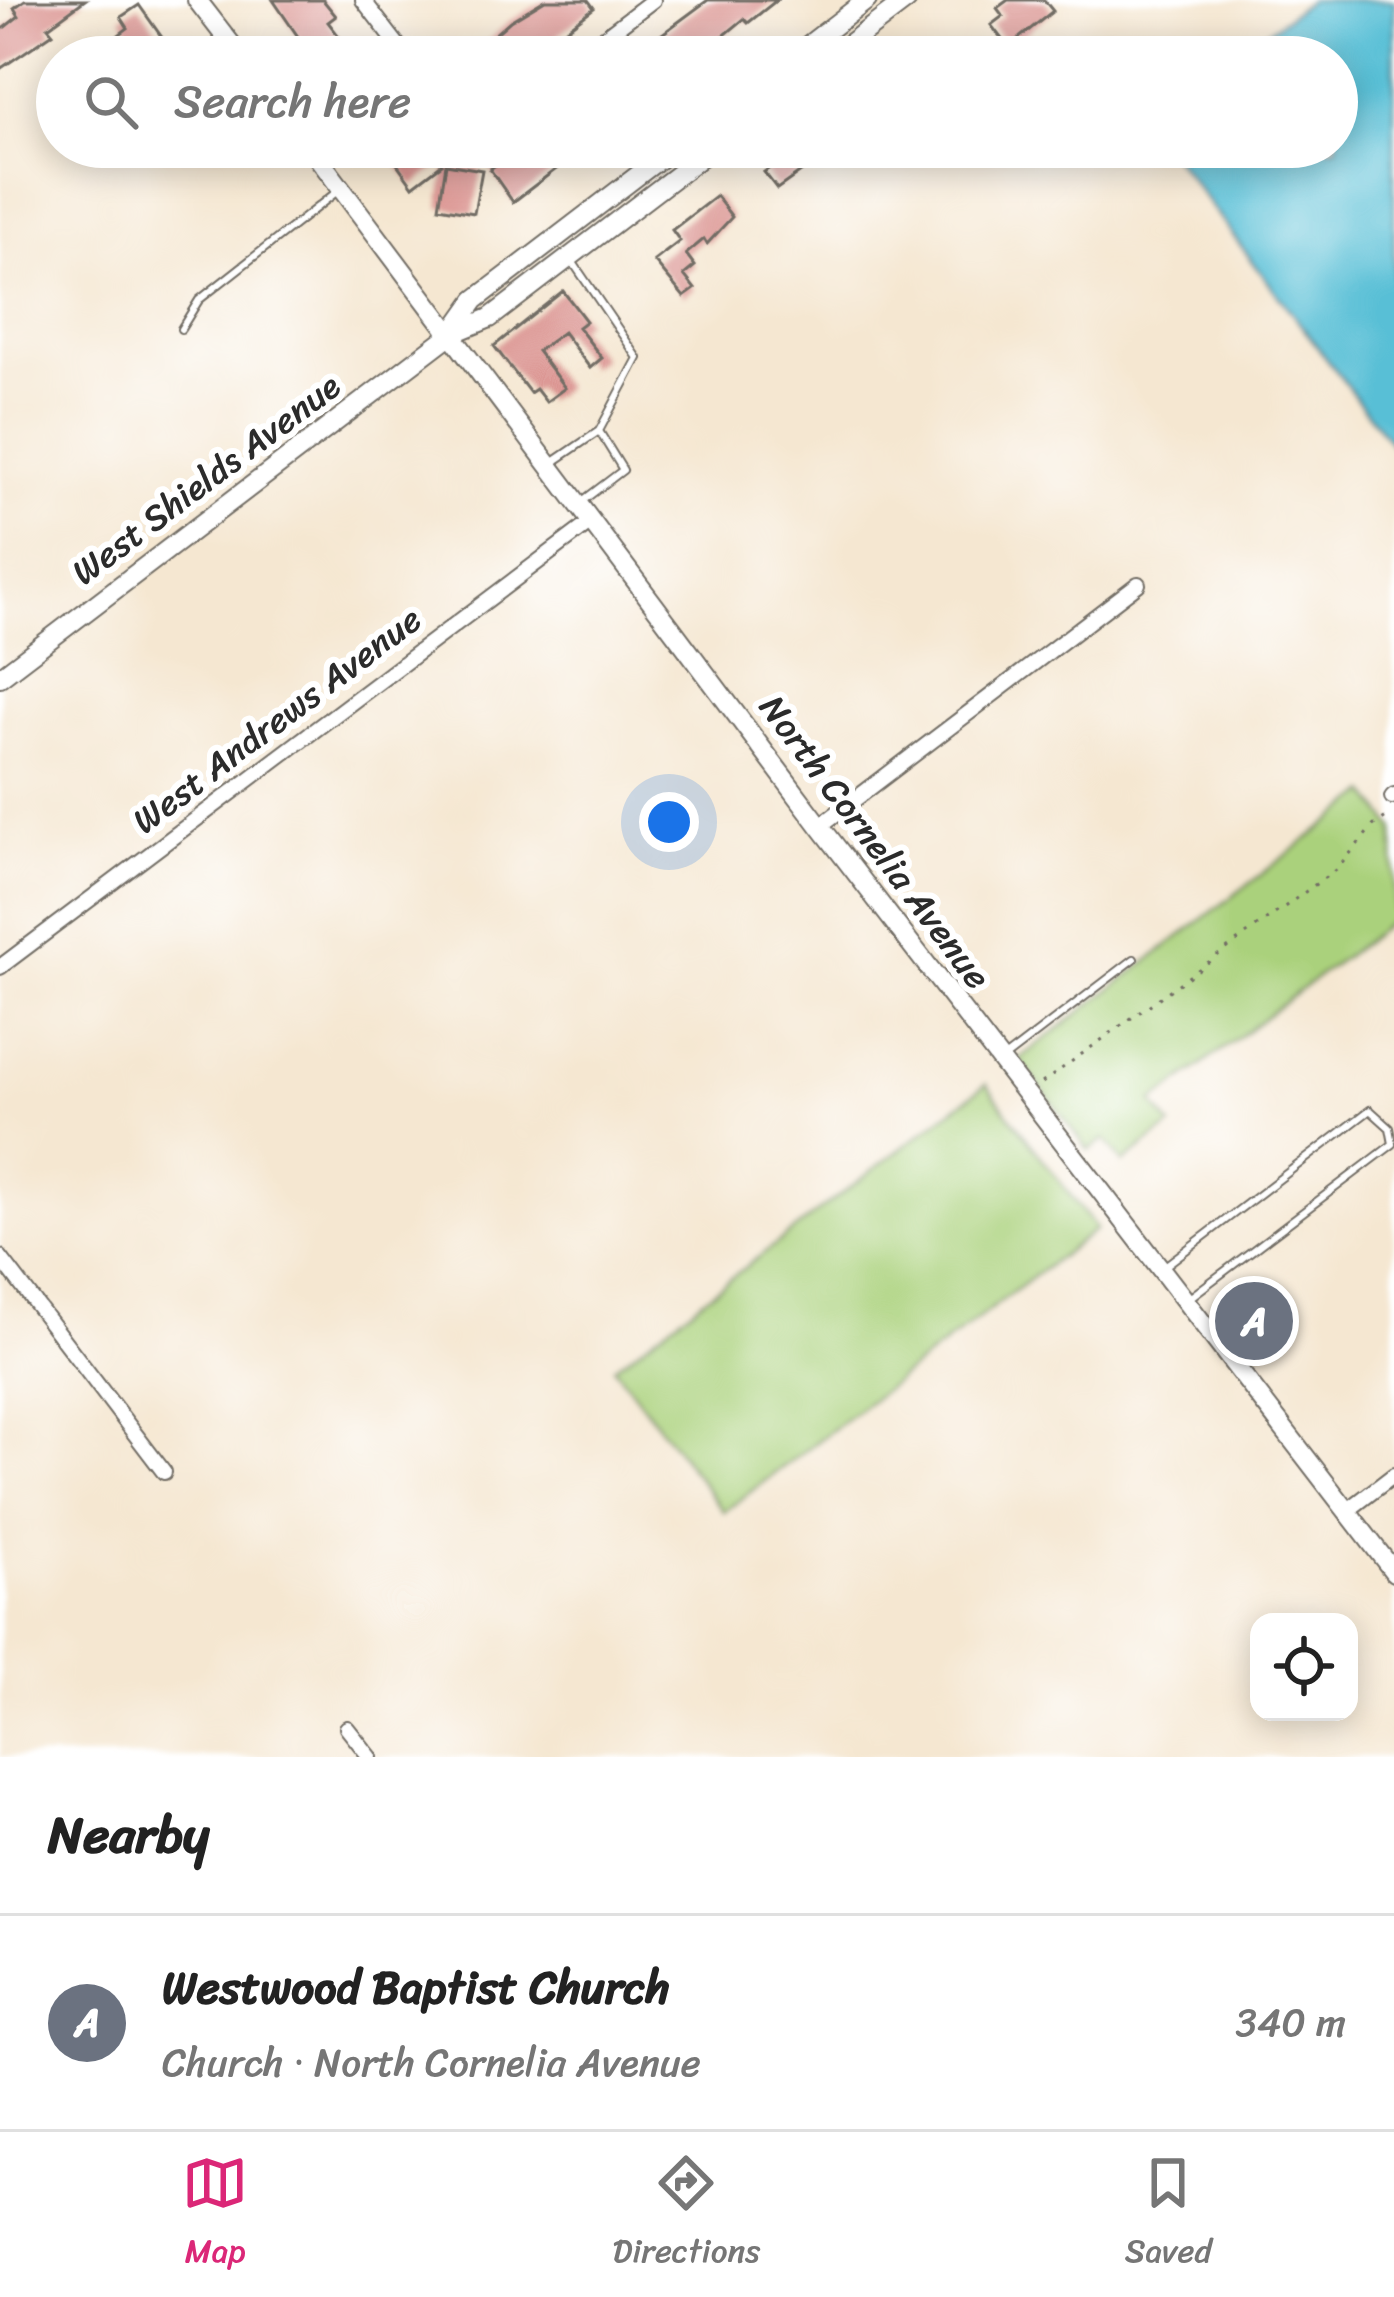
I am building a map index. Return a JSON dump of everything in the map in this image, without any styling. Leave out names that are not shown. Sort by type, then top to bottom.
[{"type":"street","points":[[363,0],[391,36]]},
{"type":"street","points":[[606,36],[653,0]]},
{"type":"street","points":[[820,36],[867,0]]},
{"type":"street","points":[[860,36],[907,0]]},
{"type":"street","points":[[204,2],[227,36]]},
{"type":"street","name":"North Cornelia Avenue","points":[[326,168],[820,826],[1394,1572]]},
{"type":"street","name":"West Shields Avenue","points":[[452,334],[475,300],[648,168]]},
{"type":"street","name":"West Shields Avenue","points":[[0,677],[452,334],[490,318],[686,168]]},
{"type":"street","name":"West Andrews Avenue","points":[[0,967],[591,522]]},
{"type":"street","points":[[820,826],[1138,584]]},
{"type":"street","points":[[0,1256],[164,1472]]},
{"type":"street","points":[[1347,1511],[1394,1474]]},
{"type":"street","points":[[347,1728],[370,1757]]},
{"type":"lane","points":[[181,328],[199,300],[341,188]]},
{"type":"lane","points":[[549,465],[599,431],[638,358],[569,257]]},
{"type":"lane","points":[[578,504],[623,470],[599,431]]},
{"type":"lane","points":[[1000,1061],[1134,959]]},
{"type":"lane","points":[[1161,1270],[1370,1110],[1390,1128],[1394,1144],[1185,1301]]},
{"type":"path","points":[[1026,1095],[1338,868],[1373,826],[1392,813],[1393,796]]},
{"type":"green space","points":[[1368,793],[1394,828],[1394,919],[1153,1102],[1171,1126],[1123,1163],[1105,1139],[1089,1151],[1019,1059]]},
{"type":"green space","points":[[986,1084],[1096,1229],[724,1512],[614,1367]]},
{"type":"water","points":[[1309,0],[1394,0],[1394,448],[1182,168],[1358,168],[1358,36],[1262,36]]},
{"type":"building","points":[[25,0],[85,0],[48,27],[53,33],[36,36],[36,45],[0,69],[0,31],[19,16],[14,8]]},
{"type":"building","points":[[273,0],[323,0],[336,16],[328,22],[339,36],[298,36]]},
{"type":"building","points":[[545,0],[588,0],[594,8],[557,36],[493,36]]},
{"type":"building","points":[[708,0],[777,0],[723,36],[659,36]]},
{"type":"building","points":[[1008,0],[1044,0],[1053,11],[1022,36],[1000,36],[991,25],[1003,16],[997,8]]},
{"type":"building","points":[[139,5],[161,36],[117,36],[128,28],[121,17]]},
{"type":"building","points":[[400,168],[437,168],[413,186]]},
{"type":"building","points":[[445,168],[482,170],[474,213],[439,207]]},
{"type":"building","points":[[491,168],[558,168],[513,202]]},
{"type":"building","points":[[770,168],[806,168],[777,189],[764,172]]},
{"type":"building","points":[[716,196],[732,217],[707,244],[704,239],[686,254],[695,266],[684,275],[695,289],[684,297],[654,261],[680,241],[672,230]]},
{"type":"building","points":[[563,291],[586,321],[578,327],[602,358],[590,368],[563,332],[537,351],[565,388],[546,402],[536,389],[530,393],[494,346]]},
{"type":"place","name":"Westwood Baptist Church","points":[[1254,1321]]}]
